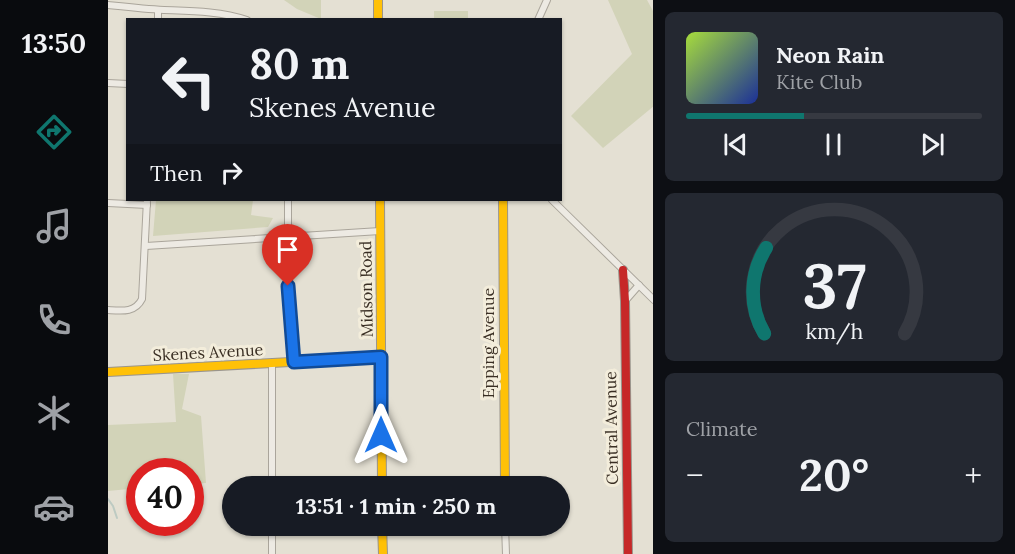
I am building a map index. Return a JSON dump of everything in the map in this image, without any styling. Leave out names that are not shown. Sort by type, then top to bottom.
[{"type":"street","points":[[378,0],[378,18]]},
{"type":"street","points":[[539,18],[547,0]]},
{"type":"street","points":[[108,5],[230,14],[241,18]]},
{"type":"street","points":[[158,10],[158,18]]},
{"type":"street","points":[[108,83],[126,84]]},
{"type":"street","points":[[288,201],[288,236]]},
{"type":"street","name":"Midson Road","points":[[380,201],[382,476]]},
{"type":"street","name":"Epping Avenue","points":[[502,201],[505,476]]},
{"type":"street","points":[[553,201],[653,299]]},
{"type":"street","points":[[108,203],[147,202],[142,299],[139,306],[134,309],[108,310]]},
{"type":"street","points":[[146,246],[380,231]]},
{"type":"street","name":"Central Avenue","points":[[623,270],[628,554]]},
{"type":"street","points":[[625,301],[639,285]]},
{"type":"street","points":[[288,286],[294,362]]},
{"type":"street","name":"Skenes Avenue","points":[[108,372],[381,357]]},
{"type":"street","points":[[272,363],[272,476]]},
{"type":"street","points":[[272,536],[272,554]]},
{"type":"street","points":[[382,536],[383,554]]},
{"type":"street","points":[[505,536],[506,554]]},
{"type":"green space","points":[[284,0],[321,0],[321,18],[319,18],[297,9]]},
{"type":"green space","points":[[608,0],[647,0],[653,11],[653,107],[603,148],[571,116],[632,54]]},
{"type":"green space","points":[[434,11],[468,11],[468,18],[434,18]]},
{"type":"green space","points":[[156,201],[253,201],[251,215],[273,218],[268,227],[153,236]]},
{"type":"green space","points":[[173,374],[189,374],[182,409],[201,416],[206,483],[204,483],[204,458],[126,458],[126,489],[108,491],[108,425],[176,422]]},
{"type":"waterway","points":[[108,499],[117,518]]},
{"type":"traffic: slow","points":[[378,0],[378,18]]},
{"type":"traffic: slow","points":[[380,201],[382,476]]},
{"type":"traffic: slow","points":[[503,201],[505,476]]},
{"type":"traffic: slow","points":[[108,372],[381,357]]},
{"type":"traffic: slow","points":[[382,536],[383,554]]},
{"type":"traffic: jam","points":[[623,270],[628,554]]},
{"type":"route","points":[[288,286],[294,362],[381,357],[381,435]]}]
